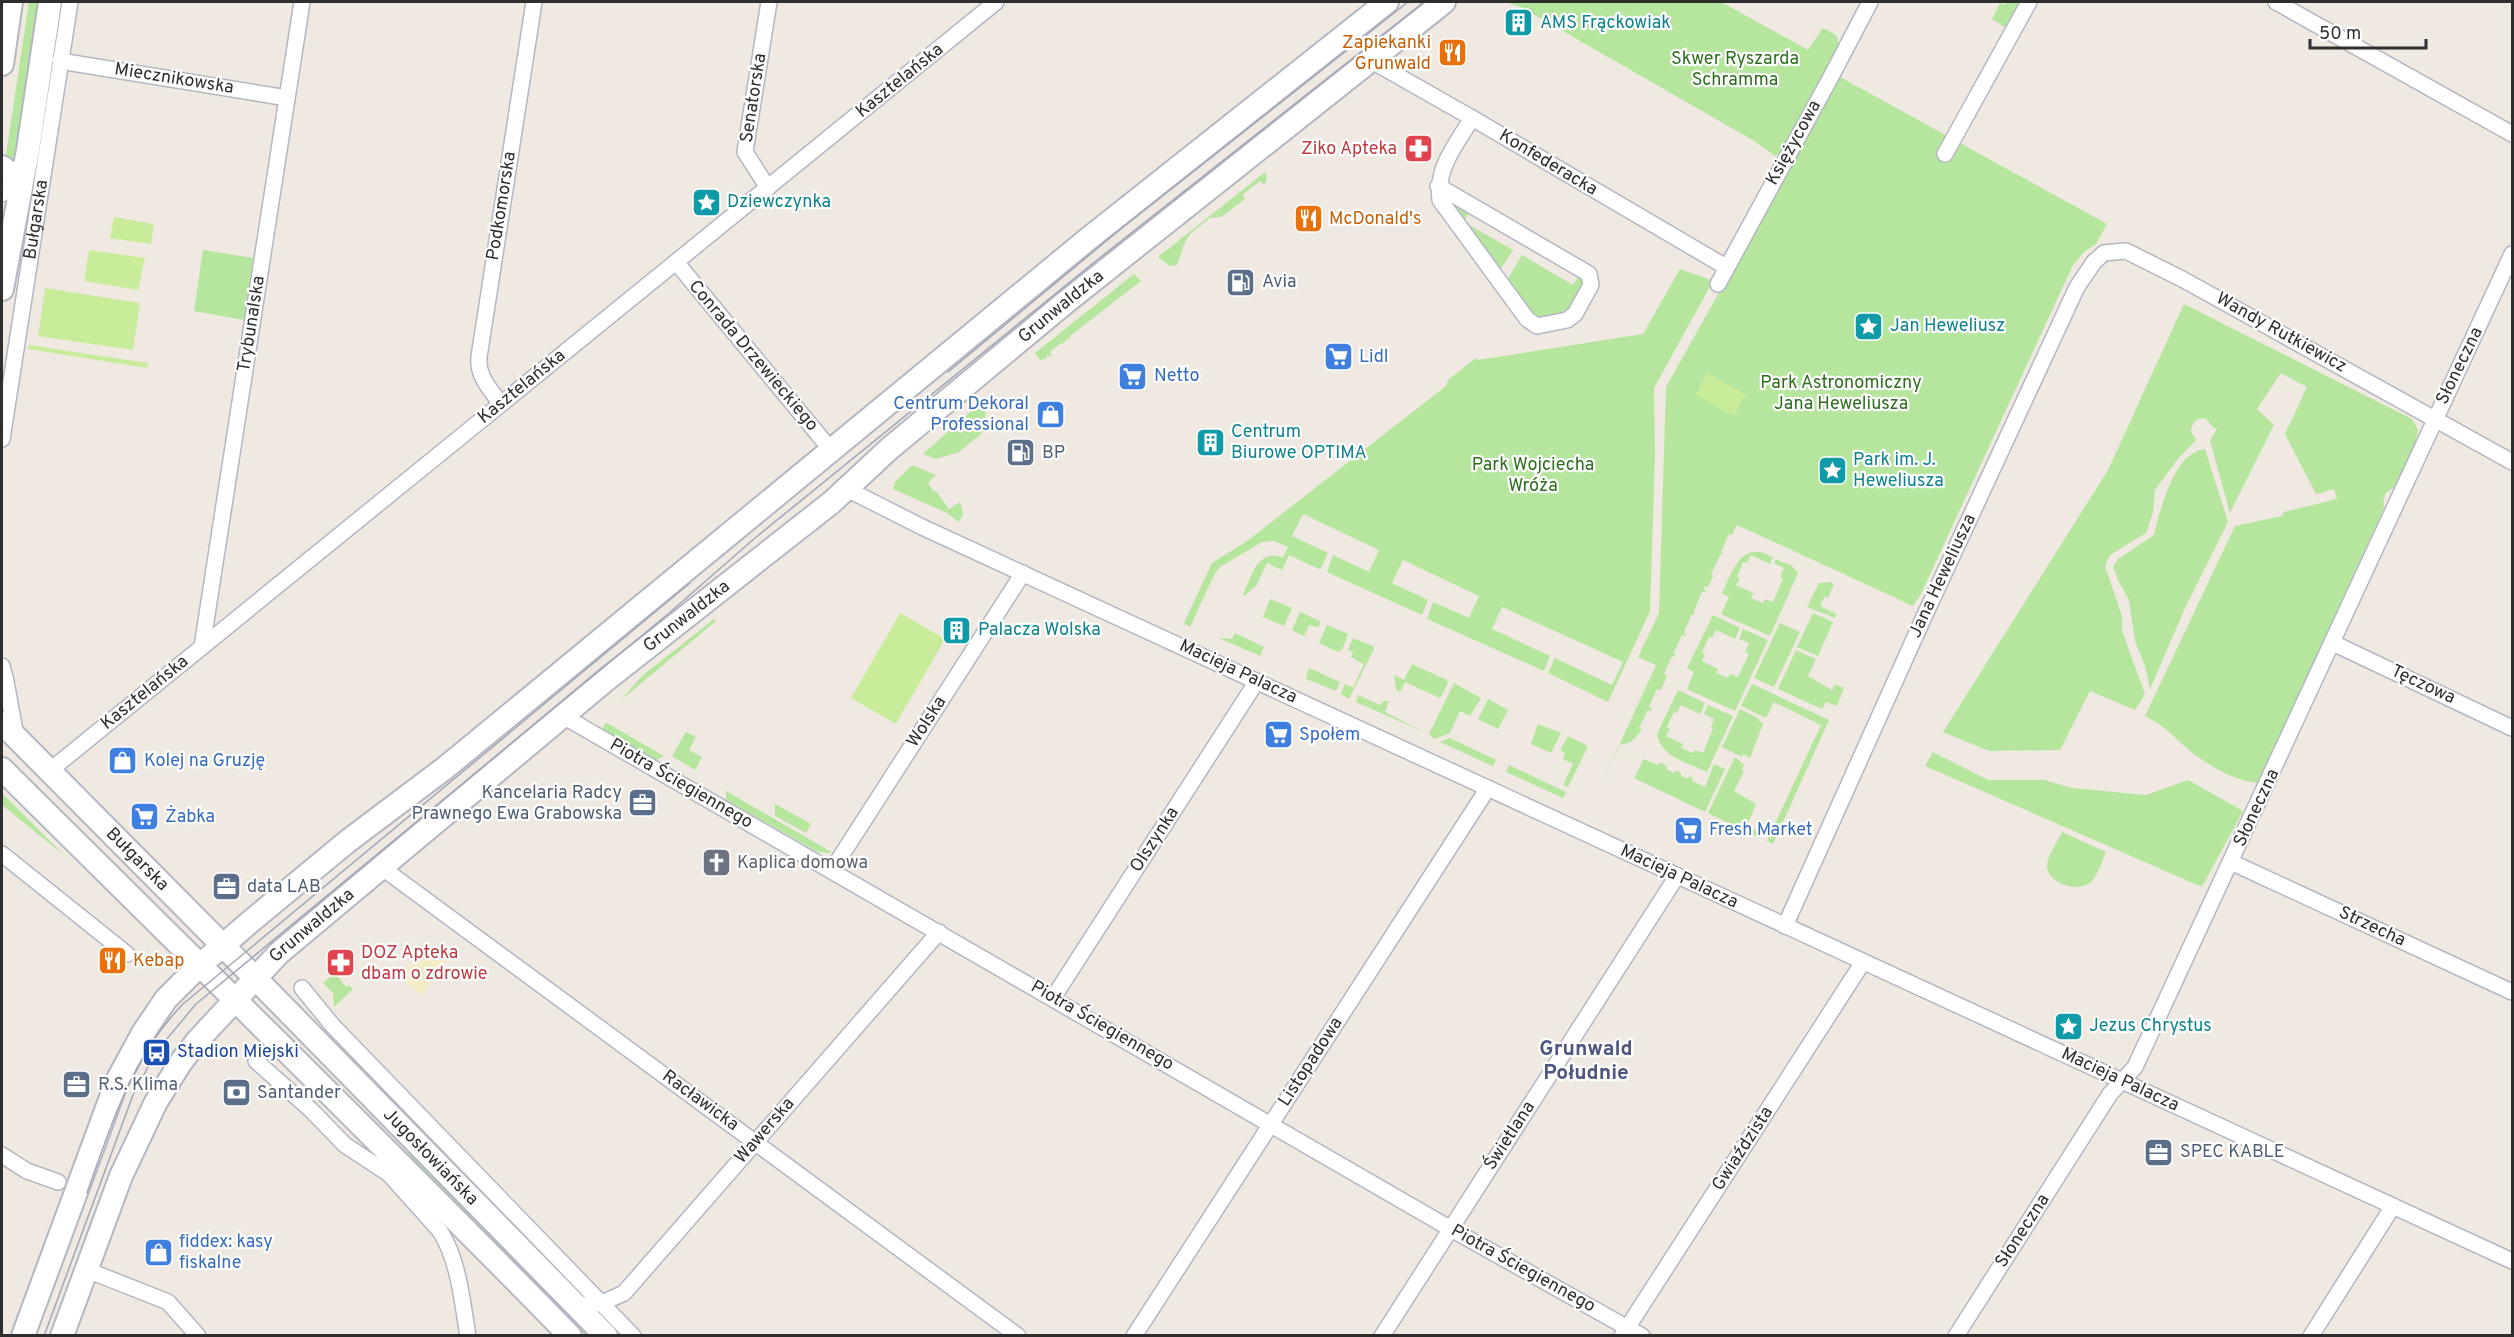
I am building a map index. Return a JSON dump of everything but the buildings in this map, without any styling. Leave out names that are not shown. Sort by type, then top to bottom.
[{"type":"street","points":[[2,64],[11,2]]},
{"type":"street","name":"Bułgarska","points":[[2,266],[23,174],[50,2]]},
{"type":"street","name":"Bułgarska","points":[[2,439],[70,2]]},
{"type":"street","name":"Trybunalska","points":[[202,647],[302,2]]},
{"type":"street","name":"Podkomorska","points":[[501,404],[481,377],[478,366],[534,2]]},
{"type":"street","name":"Senatorska","points":[[768,188],[745,152],[769,2]]},
{"type":"street","name":"Kasztelańska","points":[[48,772],[996,2]]},
{"type":"street","points":[[1389,2],[1411,27]]},
{"type":"street","name":"Grunwaldzka","points":[[23,1335],[123,1069],[158,1010],[178,986],[223,945],[348,841],[497,726],[1088,239],[1389,2]]},
{"type":"street","name":"Grunwaldzka","points":[[62,1335],[121,1176],[156,1102],[181,1062],[279,953],[691,611],[847,489],[889,449],[1066,302],[1444,2]]},
{"type":"street","name":"Księżycowa","points":[[1718,284],[1870,2]]},
{"type":"street","points":[[1945,154],[2029,2]]},
{"type":"street","points":[[2276,2],[2512,134]]},
{"type":"street","name":"Konfederacka","points":[[1370,60],[1726,267]]},
{"type":"street","name":"Miecznikowska","points":[[60,61],[287,98]]},
{"type":"street","points":[[1438,186],[1589,274],[1591,285],[1575,314],[1567,320],[1537,326],[1527,319],[1440,200],[1438,186],[1441,170],[1472,118]]},
{"type":"street","name":"Bułgarska","points":[[2,167],[8,172],[23,174]]},
{"type":"street","points":[[2,194],[23,174]]},
{"type":"street","name":"Wandy Rutkiewicz","points":[[2126,250],[2512,462]]},
{"type":"street","name":"Jana Heweliusza","points":[[1785,926],[1927,610],[2077,287],[2094,262],[2104,253],[2126,250]]},
{"type":"street","name":"Słoneczna","points":[[1956,1335],[2121,1081],[2134,1067],[2232,862],[2512,254]]},
{"type":"street","name":"Conrada Drzewieckiego","points":[[676,262],[831,450]]},
{"type":"street","name":"Macieja Palacza","points":[[847,489],[1023,573],[2512,1261]]},
{"type":"street","name":"Wolska","points":[[832,870],[1023,573]]},
{"type":"street","name":"Tęczowa","points":[[2333,643],[2512,728]]},
{"type":"street","name":"Bułgarska","points":[[2,666],[14,730],[19,742]]},
{"type":"street","name":"Olszynka","points":[[1053,998],[1257,681]]},
{"type":"street","name":"Piotra Ściegiennego","points":[[563,716],[1272,1123],[1625,1331],[1642,1335]]},
{"type":"street","name":"Bułgarska","points":[[2,723],[48,772],[255,978]]},
{"type":"street","name":"Bułgarska","points":[[2,769],[234,1001]]},
{"type":"street","name":"Listopadowa","points":[[1134,1335],[1488,788]]},
{"type":"street","points":[[2,854],[127,954]]},
{"type":"street","name":"Strzecha","points":[[2232,862],[2512,992]]},
{"type":"street","name":"Racławicka","points":[[381,867],[1018,1335]]},
{"type":"street","name":"Świetlana","points":[[1382,1335],[1677,876]]},
{"type":"street","name":"Wawerska","points":[[577,1306],[602,1303],[624,1293],[939,932]]},
{"type":"street","name":"Gwiaździsta","points":[[1625,1331],[1863,962]]},
{"type":"street","name":"Jugosłowiańska","points":[[255,978],[577,1306],[622,1334]]},
{"type":"street","points":[[302,988],[333,1026],[602,1303],[622,1334]]},
{"type":"street","name":"Jugosłowiańska","points":[[234,1001],[424,1186],[570,1335]]},
{"type":"street","points":[[256,1061],[311,1110],[345,1145],[389,1174],[440,1231],[454,1267],[468,1335]]},
{"type":"street","points":[[2,1155],[27,1171],[58,1182]]},
{"type":"street","points":[[2311,1335],[2393,1206]]},
{"type":"street","points":[[87,1270],[168,1302],[198,1335]]},
{"type":"green space","points":[[29,2],[41,2],[16,157],[10,162],[6,155]]},
{"type":"green space","name":"Skwer Ryszarda Schramma","points":[[1505,2],[1721,2],[1808,50],[1823,28],[1836,35],[1840,47],[1782,153],[1775,156],[1756,142],[1521,7]]},
{"type":"green space","points":[[2007,2],[2024,2],[2009,30],[1992,19],[2000,3],[2004,5]]},
{"type":"green space","name":"Park Astronomiczny Jana Heweliusza","points":[[1840,77],[2107,224],[2096,244],[2084,252],[2073,265],[1921,594],[1913,606],[1737,525],[1732,535],[1729,534],[1721,552],[1723,554],[1720,555],[1711,574],[1713,576],[1708,587],[1705,586],[1705,593],[1702,592],[1694,611],[1695,615],[1692,614],[1684,632],[1686,636],[1682,635],[1674,653],[1676,657],[1672,656],[1664,674],[1667,676],[1661,690],[1657,689],[1649,707],[1652,709],[1648,710],[1639,728],[1642,730],[1631,742],[1620,745],[1600,787],[1656,665],[1638,657],[1659,613],[1666,387]]},
{"type":"green space","points":[[1265,172],[1267,178],[1264,185],[1260,181],[1242,195],[1245,199],[1221,217],[1210,218],[1191,233],[1185,242],[1177,265],[1170,266],[1158,257]]},
{"type":"green space","points":[[1451,201],[1469,212],[1464,222],[1513,250],[1500,270],[1497,270],[1447,203]]},
{"type":"green space","points":[[114,217],[154,224],[151,244],[110,238]]},
{"type":"green space","points":[[89,250],[145,258],[138,290],[84,281]]},
{"type":"green space","points":[[203,250],[253,258],[244,320],[194,311]]},
{"type":"green space","points":[[1522,255],[1573,285],[1579,276],[1584,286],[1571,313],[1538,322],[1505,284]]},
{"type":"green space","name":"Park Wojciecha Wróża","points":[[1680,269],[1713,281],[1654,388],[1655,454],[1650,611],[1608,702],[1548,673],[1555,658],[1612,685],[1623,662],[1502,607],[1492,629],[1550,656],[1544,671],[1427,619],[1433,602],[1469,618],[1479,596],[1403,560],[1392,583],[1428,600],[1422,615],[1327,572],[1333,555],[1369,572],[1379,550],[1303,514],[1292,536],[1328,553],[1321,568],[1289,555],[1282,570],[1267,563],[1256,586],[1244,596],[1253,572],[1261,560],[1274,556],[1283,558],[1288,547],[1274,541],[1262,542],[1220,567],[1190,627],[1184,623],[1212,563],[1246,542],[1446,386],[1448,380],[1476,358],[1478,360],[1643,334]]},
{"type":"green space","points":[[1134,274],[1141,281],[1070,336],[1070,339],[1068,338],[1050,352],[1052,356],[1047,354],[1047,358],[1040,360],[1035,353]]},
{"type":"green space","points":[[45,288],[140,303],[133,350],[38,336]]},
{"type":"green space","points":[[2184,304],[2412,419],[2418,430],[2405,470],[2396,485],[2384,497],[2384,508],[2258,783],[2241,780],[2214,767],[2145,716],[2235,526],[2282,516],[2284,512],[2337,499],[2334,489],[2316,494],[2285,434],[2307,387],[2281,373],[2257,409],[2274,425],[2230,513],[2210,441],[2217,428],[2214,428],[2206,419],[2198,420],[2191,431],[2196,440],[2177,460],[2155,490],[2153,512],[2146,533],[2110,555],[2105,566],[2122,616],[2122,631],[2145,694],[2135,710],[2090,691],[2060,750],[1989,751],[1943,732],[2108,470]]},
{"type":"green space","points":[[29,345],[148,363],[147,368],[28,349]]},
{"type":"green space","points":[[1707,373],[1746,394],[1734,416],[1696,395]]},
{"type":"green space","points":[[988,396],[984,428],[981,434],[959,452],[936,459],[923,454]]},
{"type":"green space","points":[[2205,449],[2228,522],[2186,606],[2150,689],[2145,666],[2135,641],[2129,600],[2113,567],[2118,559],[2154,535],[2160,511],[2177,471],[2185,460]]},
{"type":"green space","points":[[912,465],[936,475],[928,483],[949,509],[960,502],[963,514],[959,522],[947,513],[893,489],[895,482]]},
{"type":"green space","points":[[1752,552],[1761,552],[1773,557],[1770,564],[1751,555],[1747,563],[1743,562],[1736,585],[1753,593],[1751,598],[1763,603],[1765,599],[1773,602],[1783,579],[1780,577],[1784,568],[1774,563],[1776,559],[1792,566],[1798,573],[1770,636],[1721,614],[1729,597],[1722,593],[1730,575],[1741,559]]},
{"type":"green space","points":[[1819,583],[1834,584],[1828,598],[1825,596],[1820,606],[1836,614],[1835,618],[1807,607]]},
{"type":"green space","points":[[1270,599],[1292,608],[1284,626],[1263,617]]},
{"type":"green space","points":[[1300,612],[1320,621],[1319,627],[1309,625],[1304,636],[1292,630]]},
{"type":"green space","points":[[900,613],[945,639],[896,724],[851,698]]},
{"type":"green space","points":[[1813,613],[1833,622],[1818,656],[1797,647]]},
{"type":"green space","points":[[1713,615],[1740,628],[1735,639],[1716,630],[1712,638],[1709,637],[1702,652],[1705,654],[1702,661],[1718,669],[1716,673],[1728,678],[1730,674],[1738,677],[1749,654],[1745,652],[1749,643],[1739,639],[1743,629],[1768,640],[1735,711],[1687,689],[1694,672],[1687,668]]},
{"type":"green space","points":[[714,619],[716,621],[621,700],[642,676]]},
{"type":"green space","points":[[1780,623],[1800,632],[1774,687],[1754,678]]},
{"type":"green space","points":[[1327,625],[1348,634],[1339,652],[1319,643]]},
{"type":"green space","points":[[1235,633],[1264,647],[1260,656],[1219,638],[1232,639]]},
{"type":"green space","points":[[1353,638],[1373,646],[1374,649],[1349,699],[1341,694],[1345,684],[1353,688],[1364,664],[1351,657],[1353,652],[1348,650]]},
{"type":"green space","points":[[1796,650],[1816,659],[1808,676],[1832,690],[1835,684],[1844,688],[1837,706],[1826,702],[1822,709],[1778,689]]},
{"type":"green space","points":[[1412,664],[1447,680],[1448,683],[1440,698],[1405,682],[1400,692],[1396,689],[1394,675],[1404,680]]},
{"type":"green space","points":[[1309,668],[1340,682],[1336,691],[1306,679]]},
{"type":"green space","points":[[1454,683],[1481,698],[1470,716],[1460,711],[1450,733],[1434,739],[1429,734]]},
{"type":"green space","points":[[1752,684],[1829,720],[1773,844],[1767,841],[1821,725],[1774,702],[1766,718],[1741,706]]},
{"type":"green space","points":[[1678,690],[1705,703],[1700,714],[1681,705],[1677,713],[1674,712],[1667,727],[1670,729],[1666,736],[1683,744],[1681,748],[1693,753],[1695,750],[1703,753],[1713,729],[1711,727],[1714,719],[1704,714],[1708,705],[1733,716],[1707,772],[1670,754],[1660,742],[1657,734]]},
{"type":"green space","points":[[1358,695],[1380,705],[1384,701],[1389,701],[1385,712],[1424,732],[1356,702]]},
{"type":"green space","points":[[1488,699],[1508,710],[1498,729],[1478,719]]},
{"type":"green space","points":[[1740,709],[1759,719],[1763,724],[1750,758],[1743,754],[1742,757],[1722,747]]},
{"type":"green space","points":[[606,723],[664,756],[656,760],[602,729]]},
{"type":"green space","points":[[1538,724],[1561,733],[1551,753],[1531,744]]},
{"type":"green space","points":[[686,732],[696,737],[689,750],[702,757],[695,770],[672,756]]},
{"type":"green space","points":[[1568,736],[1588,746],[1568,787],[1563,785],[1573,764],[1563,759],[1565,753],[1560,750]]},
{"type":"green space","points":[[1450,738],[1496,760],[1493,766],[1440,742]]},
{"type":"green space","points":[[1933,752],[1988,780],[2044,780],[2072,788],[2146,795],[2188,780],[2243,811],[2202,887],[1925,766]]},
{"type":"green space","points":[[1735,757],[1744,765],[1742,770],[1744,771],[1734,791],[1756,804],[1747,826],[1762,833],[1760,838],[1708,813]]},
{"type":"green space","points":[[1644,759],[1658,765],[1660,762],[1667,766],[1666,769],[1674,773],[1676,770],[1688,779],[1689,776],[1693,778],[1692,781],[1705,787],[1714,764],[1725,769],[1705,812],[1634,778]]},
{"type":"green space","points":[[1509,765],[1566,792],[1563,798],[1506,772]]},
{"type":"green space","points":[[726,791],[833,853],[818,852],[726,800]]},
{"type":"green space","points":[[2,793],[65,856],[2,805]]},
{"type":"green space","points":[[775,804],[811,824],[806,833],[775,816]]},
{"type":"green space","points":[[2062,832],[2106,852],[2096,875],[2086,885],[2072,887],[2065,885],[2053,878],[2049,872],[2047,866],[2049,858]]},
{"type":"green space","points":[[335,973],[346,987],[349,985],[353,989],[334,1007],[333,993],[323,983]]},
{"type":"green space","points":[[398,1146],[424,1165],[594,1335],[581,1335]]},
{"type":"sand","points":[[427,943],[448,959],[422,995],[400,978]]},
{"type":"tram line","points":[[948,372],[1122,228],[1408,2]]},
{"type":"tram line","points":[[44,1336],[133,1095],[156,1052],[196,1004],[668,614],[755,538],[1092,264],[1424,2]]},
{"type":"tram line","points":[[87,1193],[125,1092],[150,1046],[183,1004],[690,583]]},
{"type":"place","name":"AMS Frąckowiak","points":[[1519,23]]},
{"type":"place","name":"Zapiekanki Grunwald","points":[[1452,53]]},
{"type":"place","name":"Ziko Apteka","points":[[1418,149]]},
{"type":"place","name":"Dziewczynka","points":[[706,202]]},
{"type":"place","name":"McDonald's","points":[[1308,219]]},
{"type":"place","name":"Avia","points":[[1241,282]]},
{"type":"place","name":"Jan Heweliusz","points":[[1869,326]]},
{"type":"place","name":"Lidl","points":[[1338,357]]},
{"type":"place","name":"Netto","points":[[1133,376]]},
{"type":"place","name":"Centrum Dekoral Professional","points":[[1050,414]]},
{"type":"place","name":"Centrum Biurowe OPTIMA","points":[[1210,442]]},
{"type":"place","name":"BP","points":[[1021,453]]},
{"type":"place","name":"Park im. J. Heweliusza","points":[[1832,470]]},
{"type":"place","name":"Palacza Wolska","points":[[957,630]]},
{"type":"place","name":"Społem","points":[[1278,735]]},
{"type":"place","name":"Kolej na Gruzję","points":[[123,761]]},
{"type":"place","name":"Kancelaria Radcy Prawnego Ewa Grabowska","points":[[643,803]]},
{"type":"place","name":"Żabka","points":[[144,817]]},
{"type":"place","name":"Fresh Market","points":[[1688,830]]},
{"type":"place","name":"Kaplica domowa","points":[[716,863]]},
{"type":"place","name":"data LAB","points":[[226,887]]},
{"type":"place","name":"Kebap","points":[[112,961]]},
{"type":"place","name":"DOZ Apteka dbam o zdrowie","points":[[340,963]]},
{"type":"place","name":"Jezus Chrystus","points":[[2068,1026]]},
{"type":"place","name":"Stadion Miejski","points":[[156,1052]]},
{"type":"place","name":"R.S. Klima","points":[[77,1085]]},
{"type":"place","name":"Santander","points":[[236,1093]]},
{"type":"place","name":"SPEC KABLE","points":[[2159,1152]]},
{"type":"place","name":"fiddex: kasy fiskalne","points":[[158,1252]]},
{"type":"district","name":"Grunwald Południe","points":[[1586,1061]]}]
